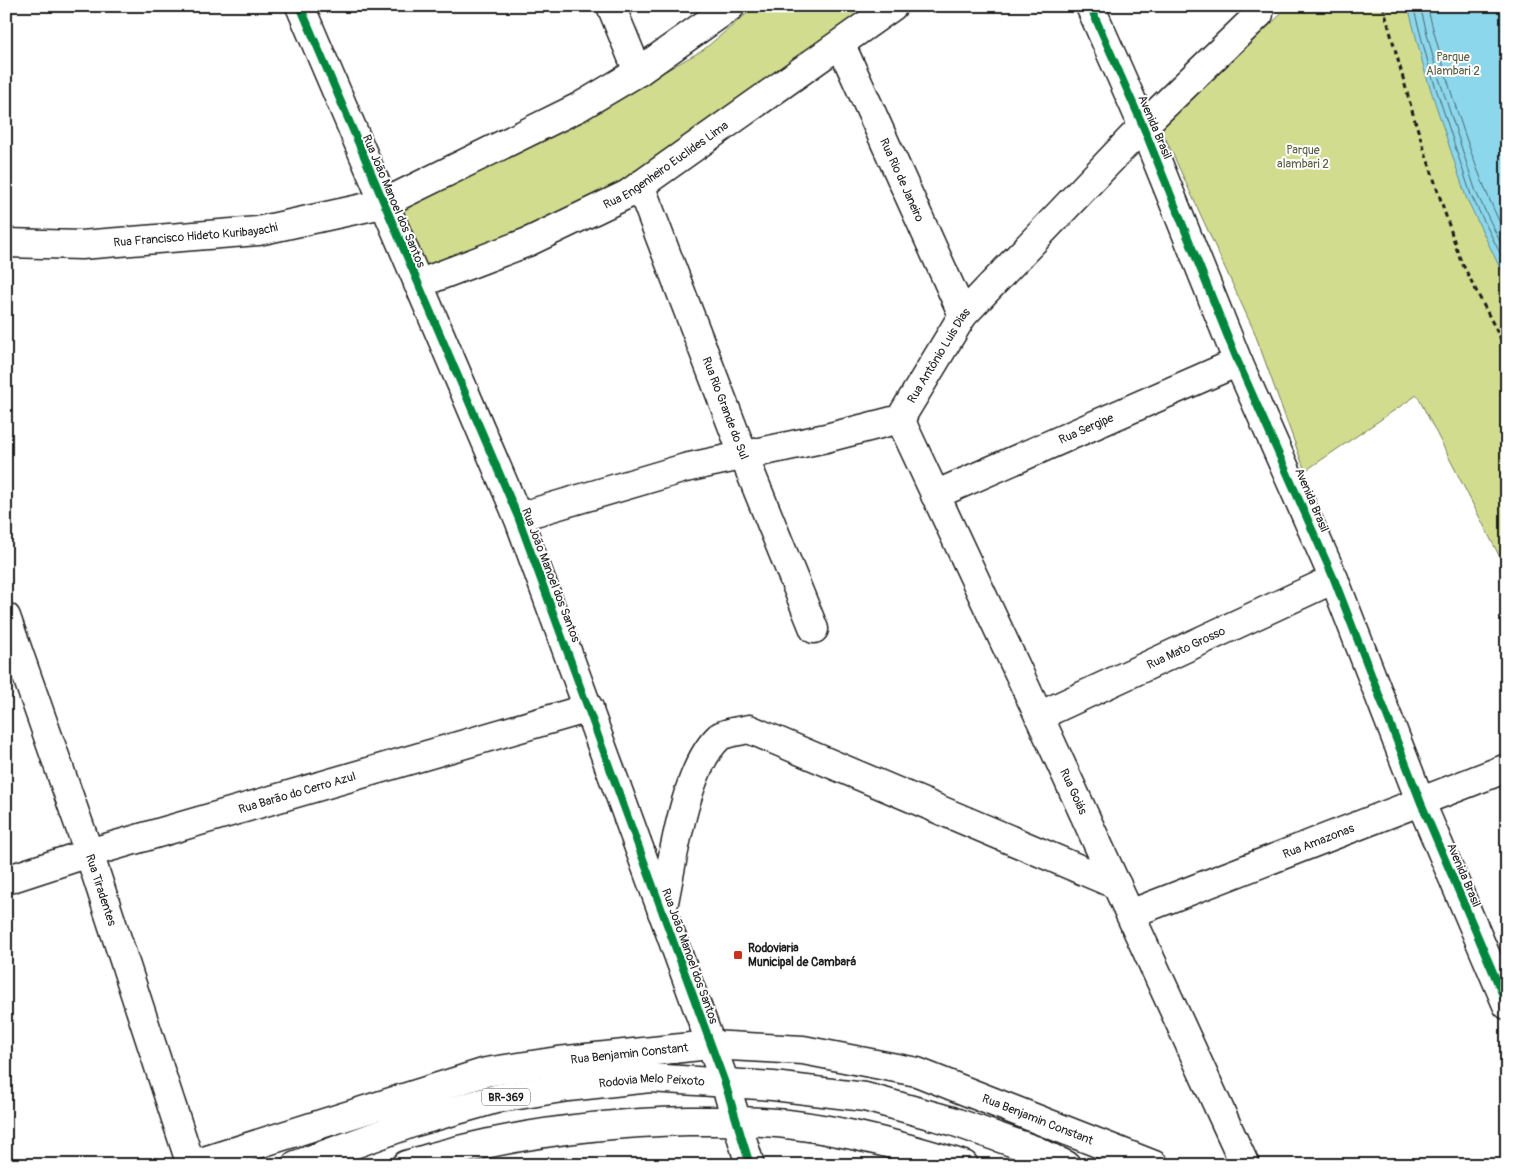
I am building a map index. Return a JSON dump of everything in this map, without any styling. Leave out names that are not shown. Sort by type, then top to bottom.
[{"type":"main road","name":"Rua João Manoel dos Santos","points":[[300,6],[382,204],[518,518],[725,1083],[735,1121],[750,1165]]},
{"type":"main road","points":[[612,6],[638,72]]},
{"type":"main road","points":[[382,204],[579,107],[638,72],[731,6]]},
{"type":"main road","name":"Rua Engenheiro Euclides Lima","points":[[418,284],[528,242],[628,194],[841,45],[892,6]]},
{"type":"main road","name":"Avenida Brasil","points":[[1090,6],[1143,126],[1238,362],[1334,579],[1421,803],[1507,1005]]},
{"type":"main road","name":"Rua Antônio Luis Dias","points":[[900,419],[963,315],[1143,126],[1259,14]]},
{"type":"main road","name":"Rua Rio de Janeiro","points":[[841,45],[963,315]]},
{"type":"main road","name":"Rua Rio Grande do Sul","points":[[640,185],[743,454],[814,629]]},
{"type":"main road","name":"Rua Francisco Hideto Kuribayachi","points":[[6,243],[81,246],[258,231],[382,204]]},
{"type":"main road","name":"Rua Sergipe","points":[[935,495],[1238,362]]},
{"type":"main road","points":[[518,518],[685,468],[743,454],[826,438],[900,419]]},
{"type":"main road","name":"Rua Goiás","points":[[900,419],[1245,1165]]},
{"type":"main road","name":"Rua Mato Grosso","points":[[1039,716],[1334,579]]},
{"type":"main road","name":"Rua Tiradentes","points":[[6,617],[89,853],[191,1165]]},
{"type":"main road","name":"Rua Barão do Cerro Azul","points":[[6,880],[89,853],[589,708]]},
{"type":"main road","points":[[662,912],[684,809],[704,755],[721,736],[749,729],[1117,886]]},
{"type":"main road","name":"Rua Amazonas","points":[[1130,914],[1421,803],[1507,768]]},
{"type":"main road","name":"Rua Benjamin Constant","points":[[191,1165],[486,1072],[558,1061],[710,1045],[803,1050],[917,1072],[1154,1165]]},
{"type":"main road","name":"Rodovia Melo Peixoto","points":[[296,1165],[415,1122],[499,1098],[568,1087],[650,1078],[725,1083],[865,1097],[952,1121],[1037,1151],[1066,1165]]},
{"type":"main road","points":[[406,1165],[440,1154],[565,1129],[653,1122],[735,1121],[787,1124],[890,1142],[964,1165]]},
{"type":"path","points":[[1382,6],[1415,121],[1460,259],[1507,351]]},
{"type":"green space","points":[[756,6],[880,6],[625,190],[421,277],[399,203],[535,144],[703,50]]},
{"type":"green space","name":"Parque alambari 2","points":[[1287,6],[1507,6],[1507,571],[1417,395],[1305,471],[1254,331],[1159,124],[1276,19]]},
{"type":"water","name":"Parque Alambari 2","points":[[1408,6],[1507,6],[1507,275],[1499,266],[1466,197],[1425,72]]},
{"type":"cycle path","points":[[300,6],[518,517],[725,1083],[750,1165]]},
{"type":"cycle path","points":[[1090,6],[1143,126],[1238,362],[1334,579],[1421,803],[1507,1005]]},
{"type":"place","name":"Rodoviaria Municipal de Cambará","points":[[738,955]]}]
